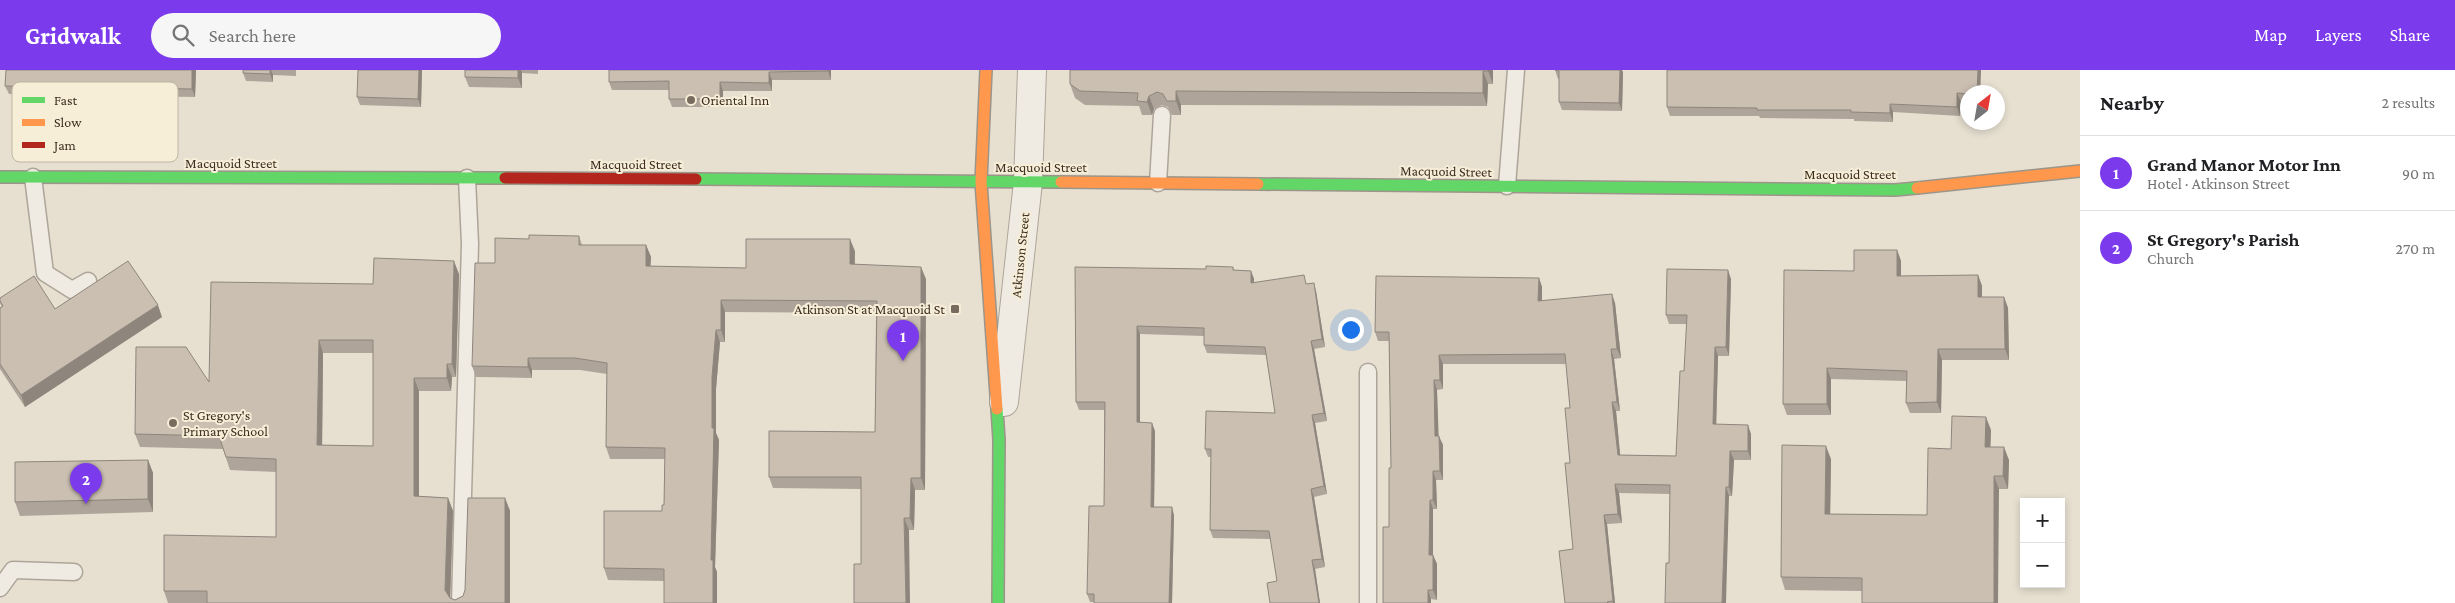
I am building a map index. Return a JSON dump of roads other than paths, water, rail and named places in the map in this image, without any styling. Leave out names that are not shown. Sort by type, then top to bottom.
[{"type":"street","name":"Atkinson Street","points":[[986,70],[980,182],[999,440],[998,603]]},
{"type":"street","name":"Atkinson Street","points":[[999,440],[1028,182],[1032,70]]},
{"type":"street","name":"Macquoid Street","points":[[0,177],[467,178],[1895,190],[2080,172]]},
{"type":"lane","points":[[1507,186],[1516,70]]},
{"type":"lane","points":[[1158,183],[1162,115]]},
{"type":"lane","points":[[33,177],[45,273],[72,290],[88,281]]},
{"type":"lane","points":[[460,603],[470,244],[467,178]]},
{"type":"lane","points":[[1368,372],[1368,603]]},
{"type":"lane","points":[[0,588],[12,570],[74,572]]},
{"type":"place","name":"Oriental Inn","points":[[691,100]]},
{"type":"place","name":"Atkinson St at Macquoid St","points":[[955,309]]},
{"type":"place","name":"Grand Manor Motor Inn","points":[[903,361]]},
{"type":"place","name":"St Gregory's Primary School","points":[[173,423]]},
{"type":"place","name":"St Gregory's Parish","points":[[86,504]]}]
